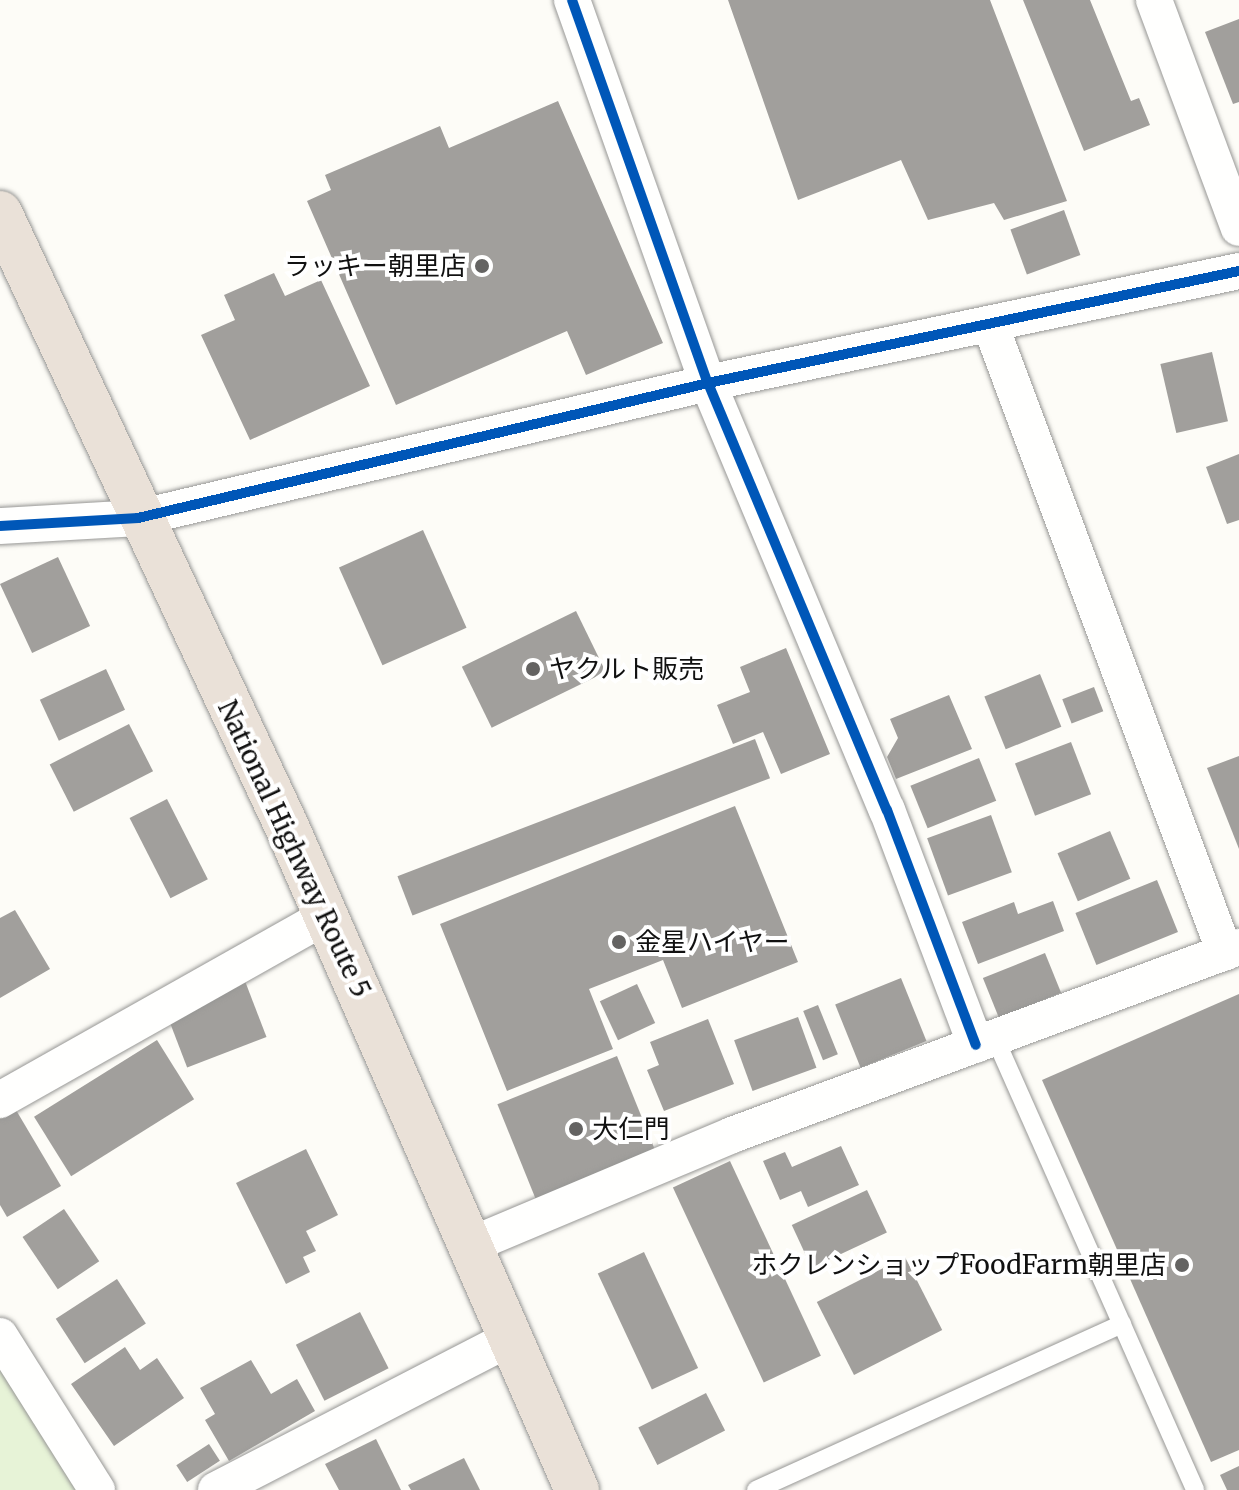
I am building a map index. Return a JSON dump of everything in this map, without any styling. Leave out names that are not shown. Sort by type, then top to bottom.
[{"type":"highway","name":"National Highway Route 5","points":[[0,213],[138,518],[326,916],[473,1244],[509,1339],[577,1490]]},
{"type":"street","points":[[572,0],[708,383],[985,1042]]},
{"type":"street","points":[[1154,0],[1239,228]]},
{"type":"street","points":[[0,526],[138,518],[708,383],[1239,271]]},
{"type":"street","points":[[473,1244],[732,1135],[1232,950],[990,324]]},
{"type":"street","points":[[0,1100],[326,916]]},
{"type":"street","points":[[0,1336],[97,1490]]},
{"type":"street","points":[[216,1490],[509,1339]]},
{"type":"lane","points":[[985,1042],[1122,1324],[1195,1490]]},
{"type":"lane","points":[[756,1490],[1122,1324]]},
{"type":"green space","points":[[0,1355],[85,1490],[0,1490]]},
{"type":"building","points":[[728,0],[990,0],[1067,201],[1004,220],[994,203],[928,220],[901,160],[798,200]]},
{"type":"building","points":[[1023,0],[1090,0],[1131,101],[1139,98],[1150,125],[1084,151]]},
{"type":"building","points":[[1239,19],[1239,102],[1233,104],[1205,32]]},
{"type":"building","name":"ラッキー朝里店","points":[[558,101],[663,343],[586,375],[567,331],[396,405],[307,201],[331,190],[325,175],[440,126],[449,148]]},
{"type":"building","points":[[1064,210],[1080,255],[1027,275],[1010,229]]},
{"type":"building","points":[[274,273],[285,296],[321,280],[370,386],[250,440],[201,335],[235,320],[224,295]]},
{"type":"building","points":[[1212,352],[1228,421],[1176,433],[1160,364]]},
{"type":"building","points":[[1239,454],[1239,520],[1227,524],[1206,467]]},
{"type":"building","points":[[423,530],[467,628],[382,665],[339,567]]},
{"type":"building","points":[[58,557],[90,626],[32,653],[0,584]]},
{"type":"building","name":"ヤクルト販売","points":[[576,611],[606,672],[492,728],[462,667]]},
{"type":"building","points":[[786,648],[830,754],[781,774],[763,732],[733,744],[717,705],[750,692],[740,667]]},
{"type":"building","points":[[106,669],[125,710],[59,741],[40,700]]},
{"type":"building","points":[[1040,674],[1061,727],[1006,749],[984,696]]},
{"type":"building","points":[[1094,687],[1103,711],[1072,723],[1062,699]]},
{"type":"building","points":[[949,695],[972,749],[896,779],[887,757],[898,738],[890,719]]},
{"type":"building","points":[[129,724],[153,771],[74,812],[50,764]]},
{"type":"building","points":[[755,739],[770,778],[412,915],[397,876]]},
{"type":"building","points":[[1071,742],[1091,794],[1035,816],[1015,764]]},
{"type":"building","points":[[1239,756],[1239,849],[1207,768]]},
{"type":"building","points":[[979,758],[996,801],[928,828],[910,786]]},
{"type":"building","points":[[167,799],[208,879],[170,898],[130,818]]},
{"type":"building","name":"金星ハイヤー","points":[[735,806],[798,962],[682,1008],[663,960],[589,989],[613,1049],[507,1091],[440,924]]},
{"type":"building","points":[[991,815],[1012,872],[948,896],[927,838]]},
{"type":"building","points":[[1110,831],[1130,879],[1078,901],[1058,853]]},
{"type":"building","points":[[1157,880],[1178,932],[1096,965],[1075,913]]},
{"type":"building","points":[[1053,901],[1064,931],[978,964],[962,922],[1014,902],[1018,914]]},
{"type":"building","points":[[15,910],[50,969],[0,998],[0,918]]},
{"type":"building","points":[[1045,953],[1061,993],[999,1018],[983,978]]},
{"type":"building","points":[[901,978],[926,1041],[861,1068],[835,1005]]},
{"type":"building","points":[[245,981],[267,1037],[187,1067],[166,1011]]},
{"type":"building","points":[[637,984],[655,1023],[618,1040],[600,1001]]},
{"type":"building","name":"ホクレンショップFoodFarm朝里店","points":[[1239,994],[1239,1450],[1211,1462],[1042,1080]]},
{"type":"building","points":[[818,1005],[838,1054],[823,1060],[803,1011]]},
{"type":"building","points":[[798,1017],[816,1068],[753,1091],[734,1040]]},
{"type":"building","points":[[708,1019],[734,1084],[664,1111],[647,1070],[659,1065],[650,1042]]},
{"type":"building","points":[[157,1040],[194,1099],[71,1176],[34,1117]]},
{"type":"building","name":"大仁門","points":[[617,1056],[657,1154],[537,1203],[497,1104]]},
{"type":"building","points":[[16,1110],[61,1186],[7,1217],[0,1205],[0,1119]]},
{"type":"building","points":[[841,1146],[859,1185],[808,1207],[801,1191],[780,1200],[763,1161],[785,1152],[792,1167]]},
{"type":"building","points":[[306,1149],[338,1215],[306,1231],[316,1251],[303,1257],[310,1272],[286,1284],[236,1183]]},
{"type":"building","points":[[730,1161],[821,1356],[764,1382],[673,1188]]},
{"type":"building","points":[[867,1190],[887,1233],[812,1268],[792,1225]]},
{"type":"building","points":[[64,1209],[99,1261],[58,1289],[23,1237]]},
{"type":"building","points":[[644,1252],[698,1368],[652,1390],[598,1274]]},
{"type":"building","points":[[905,1257],[942,1330],[854,1375],[817,1302]]},
{"type":"building","points":[[117,1279],[146,1323],[85,1363],[56,1319]]},
{"type":"building","points":[[360,1312],[389,1368],[324,1401],[296,1345]]},
{"type":"building","points":[[125,1347],[140,1370],[157,1358],[184,1398],[114,1446],[71,1384]]},
{"type":"building","points":[[251,1360],[271,1394],[297,1379],[315,1411],[229,1461],[205,1420],[215,1414],[200,1388]]},
{"type":"building","points":[[706,1393],[725,1430],[657,1465],[638,1428]]},
{"type":"building","points":[[376,1439],[401,1490],[339,1490],[325,1464]]},
{"type":"building","points":[[209,1444],[220,1461],[187,1482],[176,1465]]},
{"type":"building","points":[[464,1458],[480,1490],[411,1490],[408,1485]]},
{"type":"building","points":[[1239,1466],[1239,1490],[1227,1490],[1220,1475]]},
{"type":"cycle path","points":[[572,0],[708,383],[887,810],[976,1045]]},
{"type":"cycle path","points":[[0,526],[138,518],[708,383],[1239,271]]},
{"type":"place","name":"ラッキー朝里店","points":[[482,266]]},
{"type":"place","name":"ヤクルト販売","points":[[533,669]]},
{"type":"place","name":"金星ハイヤー","points":[[619,942]]},
{"type":"place","name":"大仁門","points":[[576,1129]]},
{"type":"place","name":"ホクレンショップFoodFarm朝里店","points":[[1182,1265]]}]
